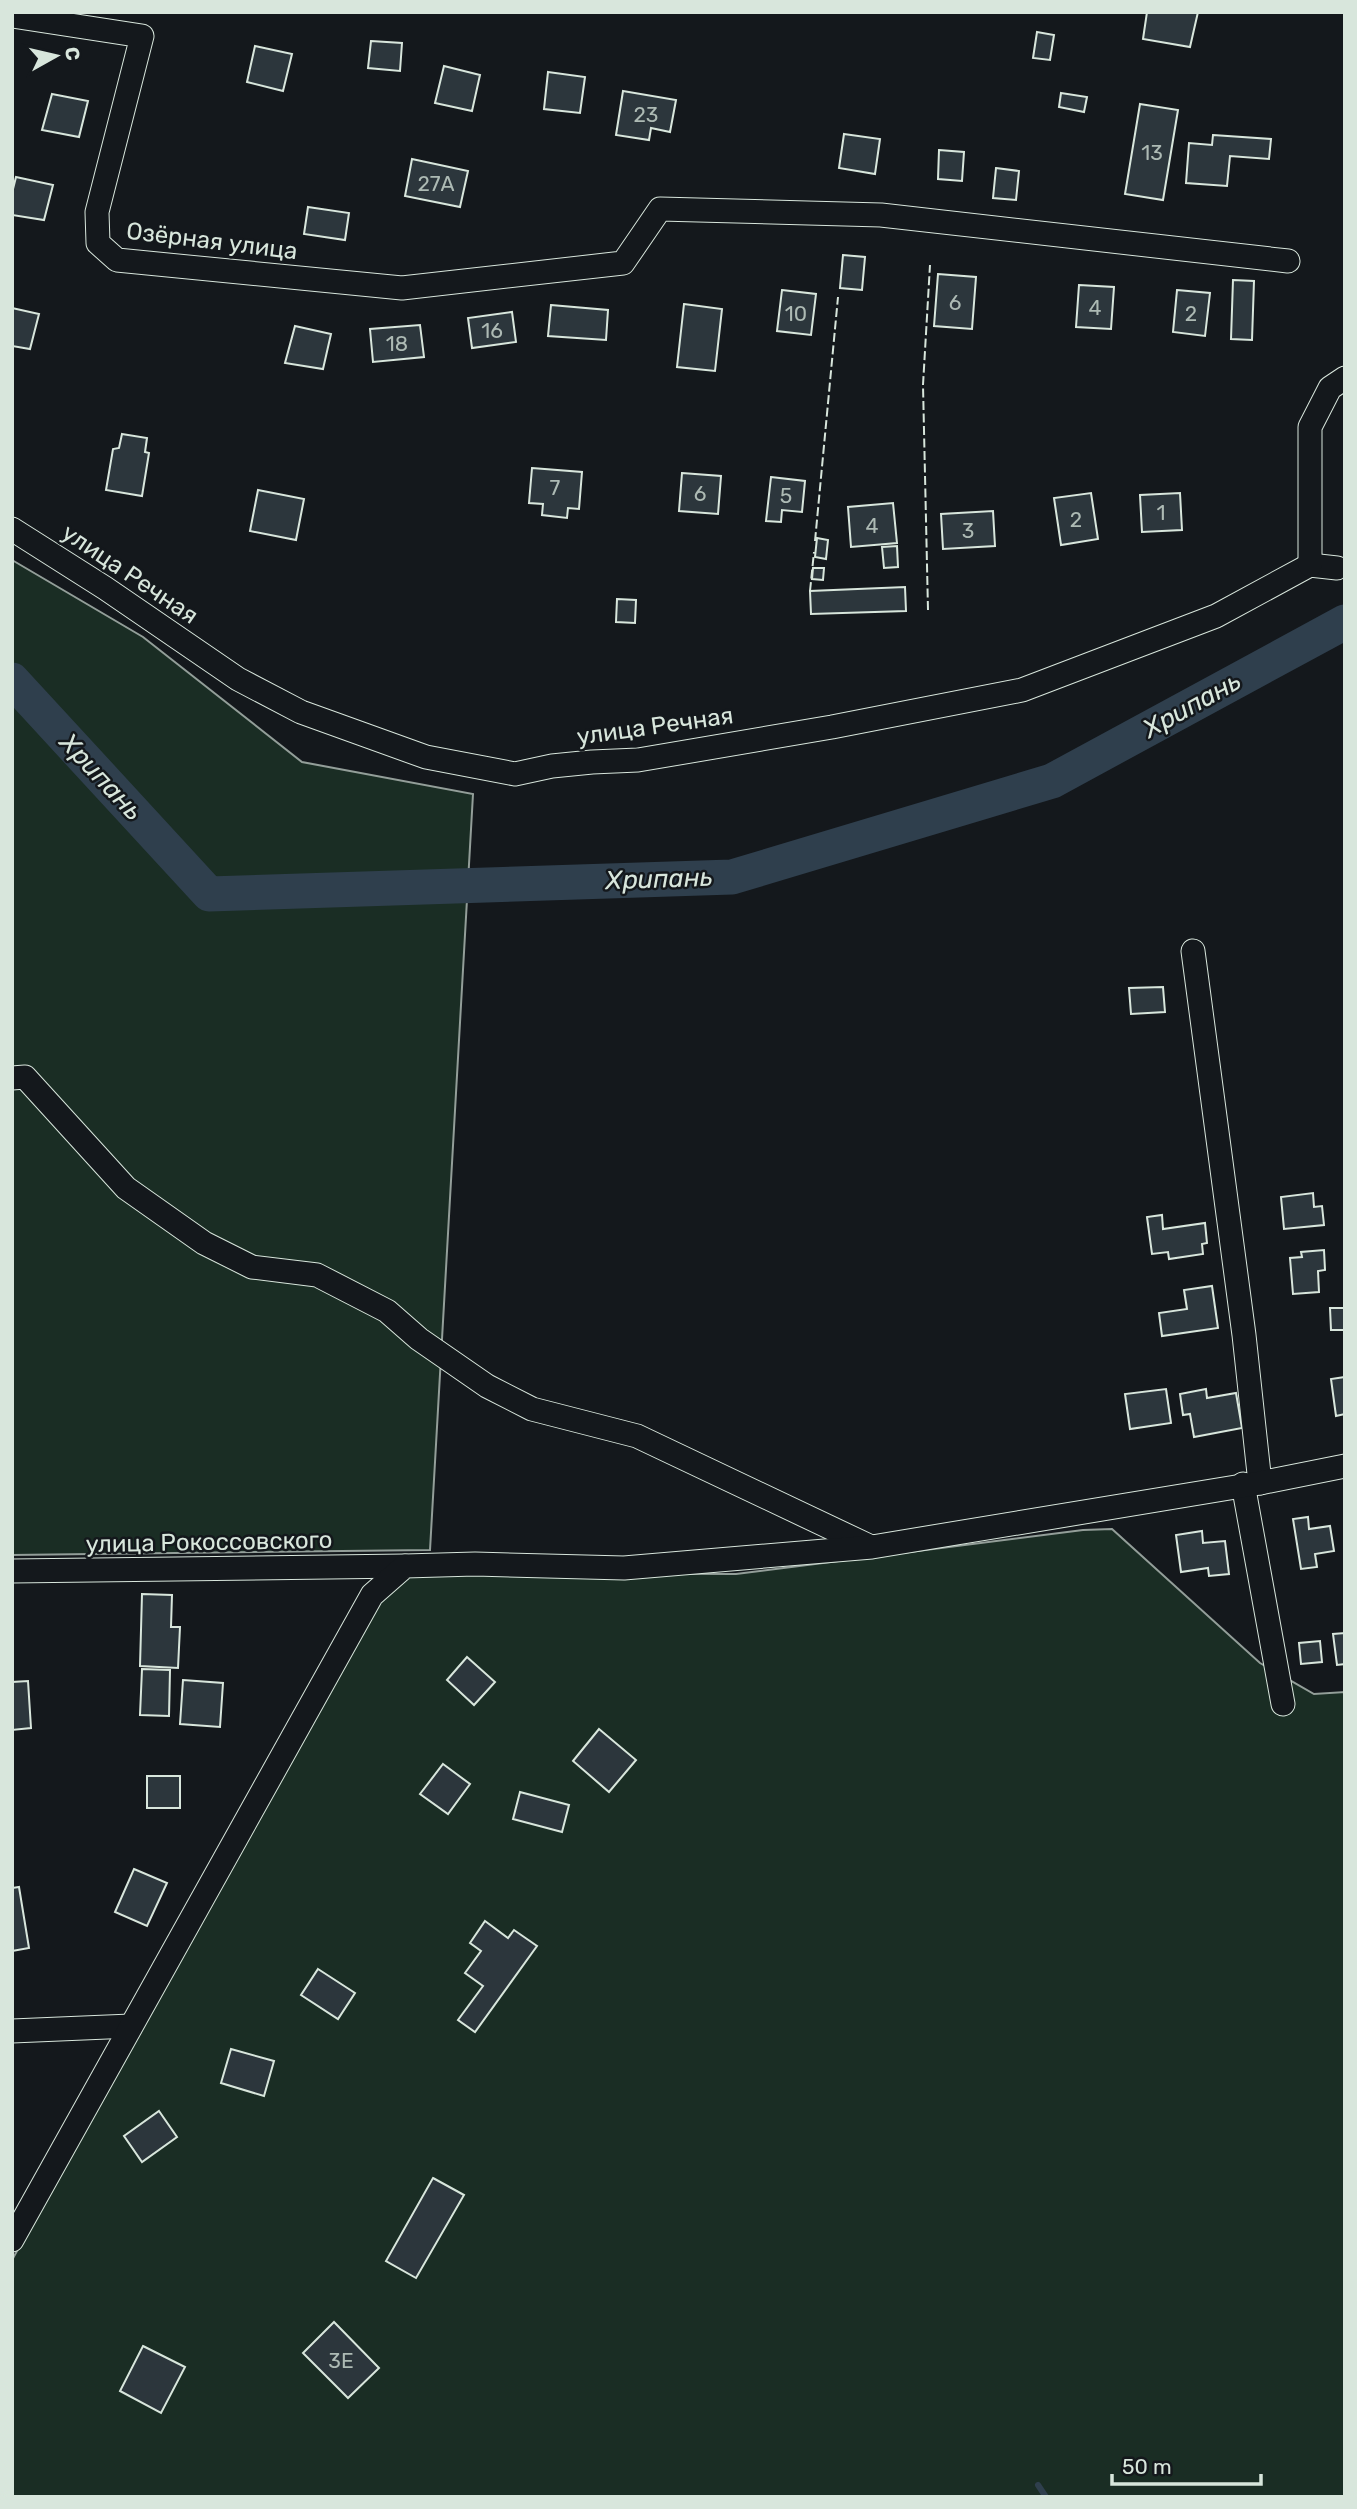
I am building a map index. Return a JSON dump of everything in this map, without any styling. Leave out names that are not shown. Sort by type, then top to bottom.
[{"type":"street","name":"Озёрная улица","points":[[12,16],[142,36],[97,212],[99,243],[117,260],[402,288],[623,263],[660,209],[881,215],[1288,261]]},
{"type":"street","points":[[1337,568],[1310,565],[1310,426],[1330,388],[1345,378]]},
{"type":"street","name":"улица Речная","points":[[12,529],[238,678],[302,712],[426,757],[515,774],[592,762],[638,761],[1022,690],[1216,616],[1310,565]]},
{"type":"street","points":[[1193,951],[1244,1335],[1251,1483],[1283,1704]]},
{"type":"street","points":[[12,1078],[25,1077],[126,1188],[204,1243],[252,1267],[317,1275],[387,1311],[419,1339],[487,1386],[533,1409],[637,1436],[872,1547]]},
{"type":"street","name":"улица Рокоссовского","points":[[12,1571],[475,1564],[624,1567],[872,1547],[1345,1466]]},
{"type":"street","points":[[12,2240],[372,1595],[405,1566]]},
{"type":"street","points":[[12,2031],[131,2026]]},
{"type":"green space","points":[[12,560],[143,637],[302,762],[473,794],[430,1550],[12,1555]]},
{"type":"green space","points":[[1112,1529],[1260,1663],[1314,1694],[1345,1692],[1345,2497],[12,2497],[12,2260],[379,1599],[415,1573],[736,1574],[1083,1530]]},
{"type":"building","points":[[1147,12],[1198,12],[1190,47],[1143,39]]},
{"type":"building","points":[[1037,32],[1054,35],[1050,60],[1033,58]]},
{"type":"building","points":[[371,41],[402,43],[400,71],[368,68]]},
{"type":"building","points":[[255,46],[292,54],[283,91],[247,82]]},
{"type":"building","points":[[444,66],[480,75],[472,111],[435,103]]},
{"type":"building","points":[[548,72],[585,77],[580,113],[544,109]]},
{"type":"building","points":[[623,91],[676,100],[670,132],[651,128],[649,140],[616,135]]},
{"type":"building","points":[[1061,93],[1087,97],[1084,112],[1059,107]]},
{"type":"building","points":[[52,94],[88,101],[79,137],[42,130]]},
{"type":"building","points":[[1140,104],[1178,110],[1163,200],[1125,194]]},
{"type":"building","points":[[844,134],[880,139],[875,174],[839,168]]},
{"type":"building","points":[[1213,135],[1271,139],[1269,159],[1230,156],[1227,186],[1186,183],[1189,143],[1212,145]]},
{"type":"building","points":[[939,150],[964,152],[962,181],[938,179]]},
{"type":"building","points":[[412,159],[468,171],[460,207],[405,196]]},
{"type":"building","points":[[996,168],[1019,171],[1016,200],[993,198]]},
{"type":"building","points":[[16,177],[53,185],[44,220],[12,215],[12,193]]},
{"type":"building","points":[[308,207],[349,213],[345,240],[304,234]]},
{"type":"building","points":[[843,255],[865,257],[862,290],[840,288]]},
{"type":"building","points":[[938,274],[976,277],[972,329],[934,326]]},
{"type":"building","points":[[1233,280],[1254,281],[1252,340],[1231,339]]},
{"type":"building","points":[[1079,285],[1114,287],[1111,329],[1076,327]]},
{"type":"building","points":[[782,290],[816,294],[811,335],[777,331]]},
{"type":"building","points":[[1177,290],[1210,293],[1205,336],[1173,332]]},
{"type":"building","points":[[684,304],[722,309],[715,371],[677,367]]},
{"type":"building","points":[[551,305],[608,310],[606,340],[548,336]]},
{"type":"building","points":[[12,308],[39,314],[30,349],[12,346]]},
{"type":"building","points":[[512,312],[516,342],[472,348],[468,318]]},
{"type":"building","points":[[420,325],[424,357],[373,362],[370,329]]},
{"type":"building","points":[[295,326],[331,334],[323,369],[285,363]]},
{"type":"building","points":[[122,434],[147,438],[145,452],[149,453],[142,496],[106,490],[113,449],[119,448]]},
{"type":"building","points":[[532,468],[582,472],[579,509],[568,508],[567,518],[542,515],[543,504],[529,503]]},
{"type":"building","points":[[682,473],[721,476],[718,514],[679,511]]},
{"type":"building","points":[[771,477],[805,481],[802,512],[782,510],[781,522],[766,521]]},
{"type":"building","points":[[258,490],[304,499],[296,540],[250,531]]},
{"type":"building","points":[[1091,493],[1098,539],[1061,545],[1054,498]]},
{"type":"building","points":[[1180,493],[1182,530],[1142,532],[1140,495]]},
{"type":"building","points":[[893,503],[897,543],[851,547],[848,507]]},
{"type":"building","points":[[993,511],[995,546],[943,549],[941,514]]},
{"type":"building","points":[[817,538],[828,540],[826,559],[815,557]]},
{"type":"building","points":[[897,546],[898,567],[884,568],[882,547]]},
{"type":"building","points":[[813,568],[824,568],[823,580],[812,579]]},
{"type":"building","points":[[905,587],[906,611],[811,614],[810,591]]},
{"type":"building","points":[[617,599],[636,600],[635,623],[616,622]]},
{"type":"building","points":[[1163,987],[1165,1012],[1131,1014],[1129,988]]},
{"type":"building","points":[[1313,1193],[1314,1207],[1322,1206],[1324,1225],[1284,1229],[1281,1197]]},
{"type":"building","points":[[1162,1215],[1163,1229],[1205,1223],[1207,1243],[1202,1244],[1203,1254],[1169,1259],[1168,1252],[1152,1254],[1147,1217]]},
{"type":"building","points":[[1324,1250],[1325,1270],[1318,1271],[1319,1292],[1293,1294],[1290,1258],[1302,1257],[1301,1252]]},
{"type":"building","points":[[1212,1286],[1218,1328],[1162,1336],[1159,1313],[1187,1309],[1184,1290]]},
{"type":"building","points":[[1330,1308],[1345,1308],[1345,1330],[1331,1330]]},
{"type":"building","points":[[1345,1377],[1345,1414],[1336,1416],[1331,1379]]},
{"type":"building","points":[[1166,1389],[1171,1423],[1130,1429],[1125,1394]]},
{"type":"building","points":[[1206,1389],[1207,1398],[1236,1393],[1242,1428],[1194,1437],[1190,1414],[1183,1415],[1180,1394]]},
{"type":"building","points":[[1308,1517],[1309,1529],[1330,1526],[1334,1551],[1315,1554],[1317,1567],[1301,1569],[1293,1519]]},
{"type":"building","points":[[1202,1531],[1203,1543],[1225,1541],[1229,1574],[1209,1576],[1208,1568],[1181,1572],[1176,1535]]},
{"type":"building","points":[[142,1594],[172,1595],[171,1627],[180,1627],[178,1668],[140,1666]]},
{"type":"building","points":[[1345,1633],[1345,1664],[1337,1665],[1333,1634]]},
{"type":"building","points":[[1320,1641],[1322,1662],[1301,1664],[1299,1643]]},
{"type":"building","points":[[467,1657],[495,1682],[474,1705],[447,1680]]},
{"type":"building","points":[[142,1669],[170,1670],[169,1716],[140,1715]]},
{"type":"building","points":[[183,1680],[223,1683],[220,1727],[180,1724]]},
{"type":"building","points":[[28,1681],[31,1728],[12,1730],[12,1682]]},
{"type":"building","points":[[599,1729],[636,1760],[609,1792],[573,1761]]},
{"type":"building","points":[[443,1764],[470,1784],[448,1814],[420,1794]]},
{"type":"building","points":[[147,1776],[180,1776],[180,1808],[147,1808]]},
{"type":"building","points":[[520,1792],[569,1805],[562,1832],[513,1819]]},
{"type":"building","points":[[134,1869],[167,1883],[147,1926],[115,1912]]},
{"type":"building","points":[[19,1887],[29,1948],[12,1951],[12,1888]]},
{"type":"building","points":[[485,1921],[508,1938],[514,1930],[537,1946],[475,2032],[458,2020],[483,1986],[465,1973],[481,1951],[470,1943]]},
{"type":"building","points":[[318,1969],[355,1993],[338,2019],[301,1995]]},
{"type":"building","points":[[231,2049],[274,2061],[264,2096],[221,2083]]},
{"type":"building","points":[[159,2111],[177,2137],[142,2162],[124,2136]]},
{"type":"building","points":[[433,2178],[464,2195],[416,2278],[386,2261]]},
{"type":"building","points":[[334,2322],[379,2368],[348,2398],[303,2353]]},
{"type":"building","points":[[143,2346],[185,2367],[161,2413],[120,2391]]},
{"type":"waterway","name":"Хрипань","points":[[12,680],[209,894],[732,877],[1052,781],[1345,622]]},
{"type":"waterway","points":[[1038,2485],[1046,2497]]},
{"type":"fence","points":[[928,610],[923,385],[930,265]]},
{"type":"fence","points":[[815,541],[838,297]]},
{"type":"fence","points":[[810,591],[814,552]]}]
